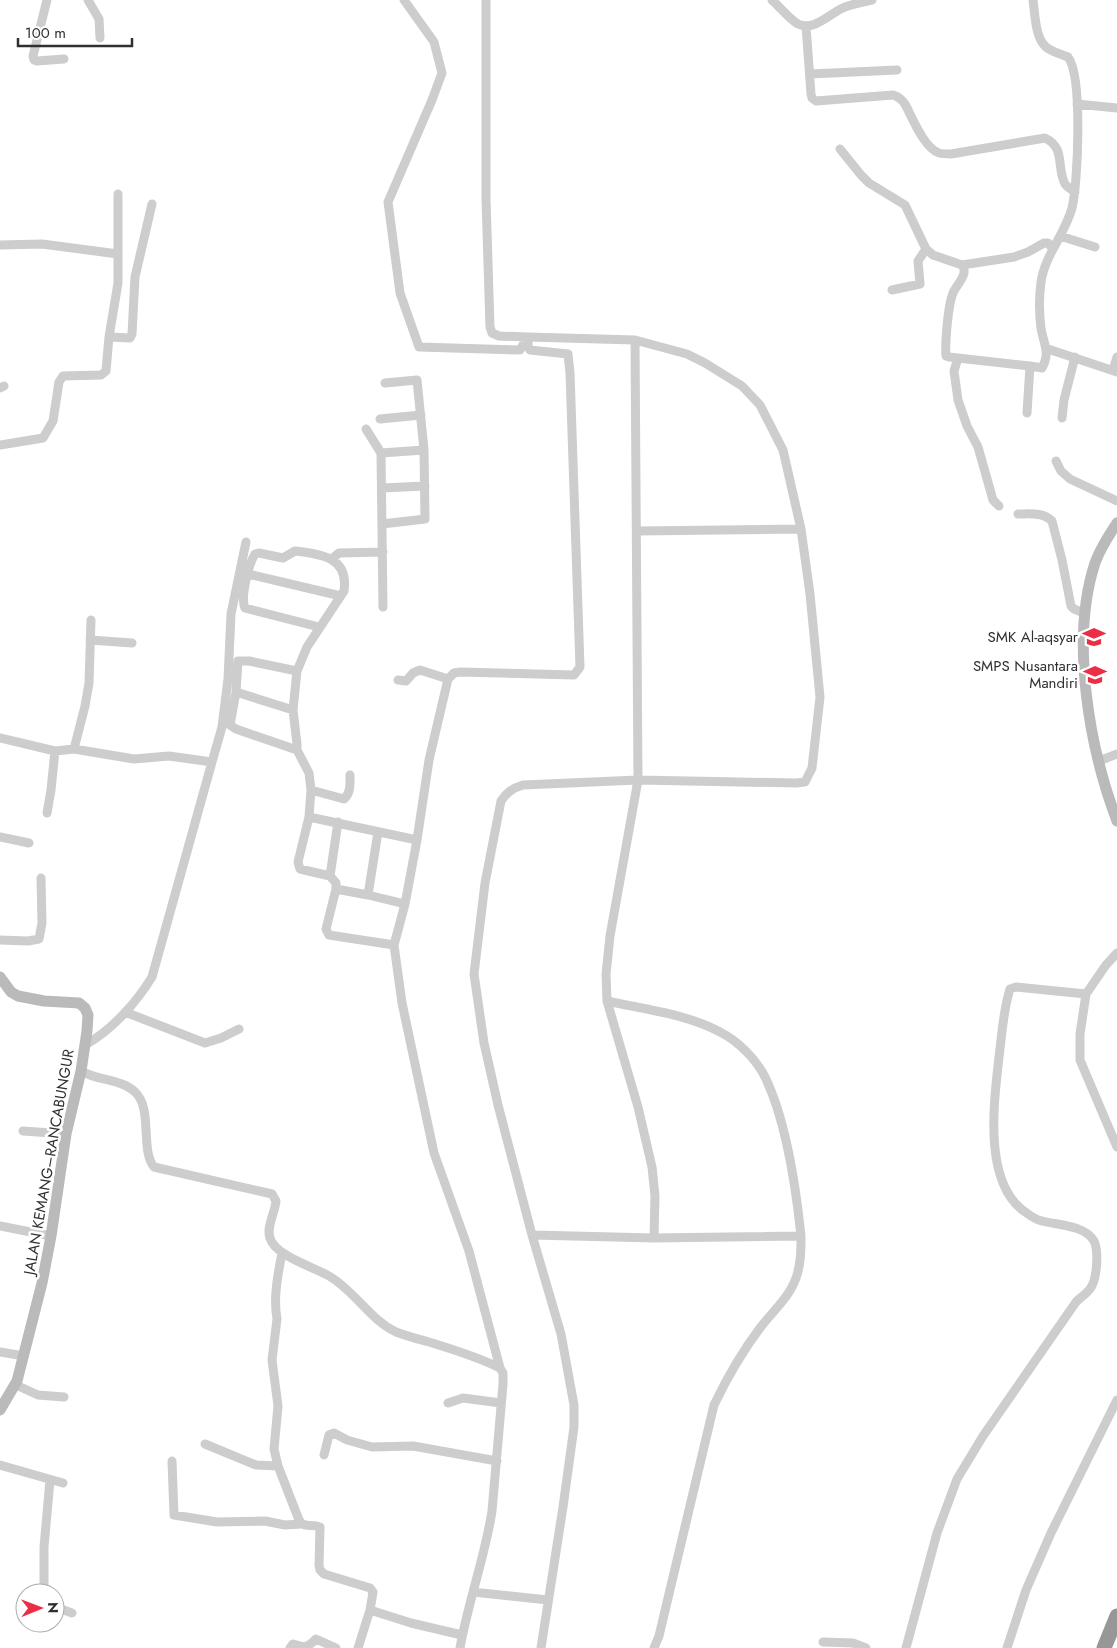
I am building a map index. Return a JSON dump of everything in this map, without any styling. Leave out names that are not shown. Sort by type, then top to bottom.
[{"type":"highway","points":[[1104,1648],[1117,1616]]},
{"type":"highway","points":[[1112,1648],[1117,1634]]},
{"type":"street","points":[[47,0],[33,56],[34,60],[64,59]]},
{"type":"street","points":[[88,0],[99,19],[100,38]]},
{"type":"street","points":[[404,0],[434,42],[442,73],[388,202],[400,293],[419,347],[520,350],[528,337]]},
{"type":"street","points":[[486,0],[486,199],[490,327],[492,333],[499,336],[635,340],[687,354],[705,363],[742,386],[760,405],[783,450],[801,529],[820,697],[812,768],[805,782],[638,780],[523,785],[513,788],[501,801],[485,883],[474,974],[484,1043],[532,1235],[561,1334],[574,1405],[574,1427],[541,1648]]},
{"type":"street","points":[[772,0],[798,24],[806,26],[817,23],[845,6],[872,0]]},
{"type":"street","points":[[962,265],[964,273],[953,293],[950,307],[946,356],[1042,368],[1048,349],[1041,329],[1041,282],[1053,249],[1072,209],[1077,150],[1077,104],[1072,62],[1068,57],[1043,44],[1038,32],[1033,0]]},
{"type":"street","points":[[806,26],[811,94],[812,98],[816,101],[893,95],[900,98],[928,145],[938,153],[951,154],[1045,138],[1054,142],[1066,185],[1074,192]]},
{"type":"street","points":[[810,74],[896,70]]},
{"type":"street","points":[[1077,104],[1117,108]]},
{"type":"street","points":[[840,149],[869,183],[905,205],[926,249],[933,254],[962,265],[1014,257],[1044,243],[1048,243],[1053,249]]},
{"type":"street","points":[[0,445],[39,440],[45,437],[53,421],[60,379],[63,376],[101,375],[106,371],[109,337],[117,290],[118,194]]},
{"type":"street","points":[[109,337],[130,338],[132,334],[135,277],[152,204]]},
{"type":"street","points":[[1060,236],[1095,247]]},
{"type":"street","points":[[0,245],[42,244],[118,254]]},
{"type":"street","points":[[892,290],[920,284],[918,261],[926,249]]},
{"type":"street","points":[[528,337],[530,350],[568,354]]},
{"type":"street","points":[[460,1648],[472,1592],[490,1525],[497,1461],[503,1384],[502,1373],[469,1251],[434,1153],[402,1002],[394,944],[418,840],[429,760],[448,679],[454,673],[460,672],[574,675],[580,667],[570,373],[564,337]]},
{"type":"street","points":[[635,340],[638,780],[610,936],[606,974],[607,1001],[638,1107],[652,1167],[655,1196],[654,1238]]},
{"type":"street","points":[[1048,349],[1115,371],[1117,356]]},
{"type":"street","points":[[1062,418],[1064,400],[1075,357]]},
{"type":"street","points":[[958,358],[954,365],[958,400],[967,426],[978,447],[993,500],[999,506]]},
{"type":"street","points":[[1027,413],[1030,366]]},
{"type":"street","points":[[382,524],[426,519],[424,450],[417,380],[385,382]]},
{"type":"street","points":[[380,419],[421,415]]},
{"type":"street","points":[[366,429],[381,453],[383,606]]},
{"type":"street","points":[[381,453],[424,450]]},
{"type":"street","points":[[1056,461],[1061,471],[1070,479],[1117,501]]},
{"type":"street","points":[[382,488],[425,486]]},
{"type":"street","points":[[1018,514],[1039,514],[1052,521],[1071,606],[1084,613]]},
{"type":"street","points":[[1117,523],[1096,561],[1089,585],[1084,613],[1083,646],[1088,708],[1099,761],[1117,821]]},
{"type":"street","points":[[637,531],[801,529]]},
{"type":"street","points":[[85,1045],[109,1028],[125,1012],[146,988],[152,977],[222,727],[228,679],[231,614],[246,542]]},
{"type":"street","points":[[319,627],[245,608],[242,600],[253,556],[259,553],[283,558],[295,551],[325,556],[332,559],[342,570],[344,591],[319,627],[297,671],[292,710],[298,750],[309,773],[311,790],[309,817],[298,867],[330,876],[336,883],[326,929],[329,935],[394,944]]},
{"type":"street","points":[[332,559],[339,553],[383,552]]},
{"type":"street","points":[[248,574],[340,596]]},
{"type":"street","points":[[74,749],[88,691],[91,620]]},
{"type":"street","points":[[90,640],[132,643]]},
{"type":"street","points":[[297,671],[249,661],[238,662],[236,692],[230,722],[232,727],[298,750]]},
{"type":"street","points":[[398,680],[406,681],[413,673],[420,670],[448,679]]},
{"type":"street","points":[[236,692],[292,710]]},
{"type":"street","points":[[0,738],[55,751],[74,749],[134,759],[169,756],[212,762]]},
{"type":"street","points":[[47,813],[55,751]]},
{"type":"street","points":[[1099,761],[1117,754]]},
{"type":"street","points":[[311,790],[344,799],[349,790],[350,775]]},
{"type":"street","points":[[309,817],[418,840]]},
{"type":"street","points":[[330,876],[338,822]]},
{"type":"street","points":[[368,895],[378,832]]},
{"type":"street","points":[[0,837],[29,843]]},
{"type":"street","points":[[0,940],[39,940],[42,924],[41,878]]},
{"type":"street","points":[[336,889],[404,904]]},
{"type":"street","points":[[1117,953],[1106,964],[1086,994],[1080,1034],[1080,1060],[1117,1147]]},
{"type":"street","name":"JALAN KEMANG–RANCABUNGUR","points":[[0,977],[11,992],[18,996],[25,999],[80,1003],[88,1015],[81,1071],[66,1134],[42,1283],[16,1385],[0,1410]]},
{"type":"street","points":[[906,1648],[937,1533],[957,1479],[983,1436],[1032,1365],[1076,1302],[1090,1288],[1096,1272],[1094,1241],[1084,1231],[1039,1221],[1023,1211],[1010,1196],[997,1164],[994,1145],[996,1092],[1005,1005],[1010,989],[1016,986],[1086,994]]},
{"type":"street","points":[[607,1001],[700,1022],[722,1032],[753,1058],[765,1077],[776,1107],[793,1175],[801,1236],[800,1260],[796,1279],[787,1295],[760,1328],[730,1372],[714,1405],[661,1626],[654,1648]]},
{"type":"street","points":[[125,1012],[205,1043],[239,1029]]},
{"type":"street","points":[[81,1071],[96,1079],[124,1085],[139,1096],[143,1106],[149,1155],[151,1164],[154,1167],[272,1194],[276,1201],[269,1231],[270,1238],[274,1246],[282,1253],[336,1280],[385,1326],[500,1368]]},
{"type":"street","points":[[23,1130],[66,1134]]},
{"type":"street","points":[[0,1226],[51,1236]]},
{"type":"street","points":[[532,1235],[654,1238],[801,1236]]},
{"type":"street","points":[[282,1253],[277,1279],[277,1319],[272,1360],[278,1406],[274,1449],[278,1466],[301,1524]]},
{"type":"street","points":[[0,1352],[24,1356]]},
{"type":"street","points":[[16,1385],[38,1395],[64,1397]]},
{"type":"street","points":[[448,1402],[462,1398],[501,1403]]},
{"type":"street","points":[[1007,1648],[1026,1590],[1051,1532],[1117,1400]]},
{"type":"street","points":[[324,1455],[329,1435],[334,1433],[348,1440],[372,1446],[413,1446],[497,1461]]},
{"type":"street","points":[[205,1444],[256,1466],[278,1466]]},
{"type":"street","points":[[172,1461],[174,1515],[217,1522],[265,1521],[320,1527],[320,1570],[324,1574],[370,1588],[373,1592],[370,1610],[358,1648]]},
{"type":"street","points":[[0,1465],[63,1483]]},
{"type":"street","points":[[44,1583],[44,1547],[50,1480]]},
{"type":"street","points":[[472,1592],[548,1600]]},
{"type":"street","points":[[370,1610],[411,1623],[462,1635]]},
{"type":"street","points":[[65,1611],[72,1613]]},
{"type":"street","points":[[290,1648],[292,1644],[300,1647],[311,1646],[316,1639],[336,1648]]},
{"type":"street","points":[[823,1642],[853,1643],[866,1648]]},
{"type":"place","name":"SMK Al-aqsyar","points":[[1094,637]]},
{"type":"place","name":"SMPS Nusantara Mandiri","points":[[1095,675]]}]
